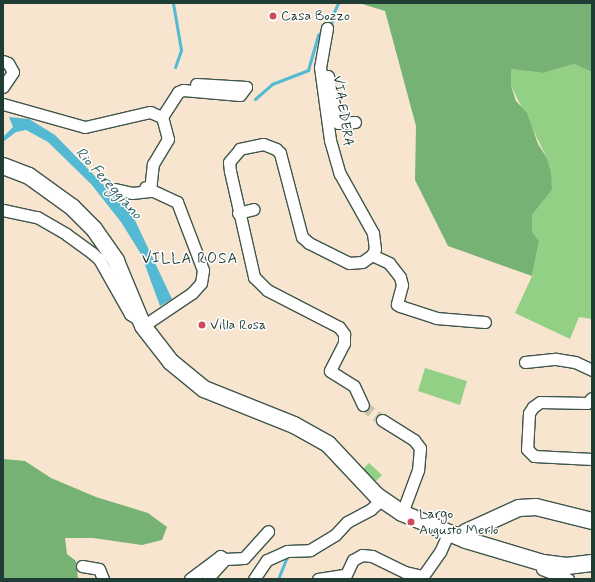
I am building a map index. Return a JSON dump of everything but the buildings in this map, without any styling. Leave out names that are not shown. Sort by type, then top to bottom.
[{"type":"street","points":[[321,65],[327,28]]},
{"type":"street","points":[[3,61],[8,62],[13,72],[3,87]]},
{"type":"street","name":"VIA EDERA","points":[[354,122],[338,123],[327,67],[321,65],[330,140],[340,174],[373,233],[375,248],[372,255]]},
{"type":"street","points":[[147,189],[153,164],[168,139],[162,117],[169,104],[184,90],[240,95],[246,87],[196,84]]},
{"type":"street","points":[[3,104],[85,127],[150,112],[162,117]]},
{"type":"street","points":[[363,404],[354,386],[330,371],[344,343],[340,327],[267,290],[254,277],[238,213],[229,162],[240,149],[263,144],[276,149],[280,153],[302,237],[309,243],[349,263],[362,262],[372,255],[389,263],[398,274],[402,285],[397,304],[400,306],[436,318],[485,322]]},
{"type":"street","points":[[3,166],[29,176],[72,207],[94,229],[116,261],[145,321],[171,362],[204,389],[294,425],[328,444],[382,500],[402,514],[492,547],[541,571],[568,579]]},
{"type":"street","points":[[115,189],[132,193],[147,189],[177,202],[203,270],[201,283],[192,293],[145,321]]},
{"type":"street","points":[[238,213],[254,209]]},
{"type":"street","points":[[3,210],[36,217],[66,234],[92,253],[99,259],[130,314],[145,321]]},
{"type":"street","points":[[525,362],[556,359],[575,362],[592,370]]},
{"type":"street","points":[[592,398],[587,403],[540,402],[533,407],[529,413],[527,449],[534,456],[592,459]]},
{"type":"street","points":[[402,514],[418,470],[420,448],[414,440],[383,421],[389,421],[421,439]]},
{"type":"street","points":[[254,579],[267,560],[287,551],[310,550],[335,535],[347,522],[371,509],[382,500]]},
{"type":"street","points":[[318,579],[344,577],[353,560],[362,555],[372,556],[405,572],[423,576],[456,534],[466,532],[520,508],[536,507],[592,521]]},
{"type":"street","points":[[492,547],[484,534],[493,520]]},
{"type":"street","points":[[190,579],[220,556],[225,559],[244,558],[268,531]]},
{"type":"street","points":[[206,579],[225,559]]},
{"type":"street","points":[[541,571],[592,563]]},
{"type":"street","points":[[82,566],[99,569],[103,579]]},
{"type":"green space","points":[[359,3],[592,3],[592,72],[574,64],[543,73],[511,69],[511,86],[516,101],[527,113],[538,144],[547,158],[551,174],[552,190],[532,215],[532,231],[539,242],[532,276],[448,246],[415,180],[416,126],[385,11]]},
{"type":"green space","points":[[574,64],[592,72],[592,319],[579,317],[570,339],[515,313],[532,276],[539,243],[532,231],[532,215],[552,190],[547,158],[511,86],[511,69],[543,73]]},
{"type":"green space","points":[[425,368],[467,381],[460,405],[418,391]]},
{"type":"green space","points":[[3,459],[25,461],[51,478],[96,497],[148,513],[167,527],[162,540],[142,545],[93,538],[65,538],[67,554],[76,561],[78,579],[3,579]]},
{"type":"green space","points":[[369,463],[382,475],[374,483],[362,470]]},
{"type":"water","name":"Rio Fereggiano","points":[[9,117],[29,119],[55,135],[132,214],[172,299],[160,306],[141,254],[121,222],[91,184],[48,142],[26,130],[16,132],[3,142],[3,137],[13,127]]},
{"type":"waterway","points":[[173,3],[181,50],[175,67]]},
{"type":"waterway","points":[[331,28],[332,16],[338,3]]},
{"type":"waterway","points":[[255,99],[272,84],[308,70],[318,35],[322,31]]},
{"type":"waterway","points":[[278,579],[287,557]]},
{"type":"tunnel","points":[[363,405],[382,420]]},
{"type":"place","name":"Casa Bozzo","points":[[273,16]]},
{"type":"place","name":"Villa Rosa","points":[[202,325]]},
{"type":"place","name":"Largo Augusto Merlo","points":[[411,522]]},
{"type":"district","name":"VILLA ROSA","points":[[190,260]]}]
